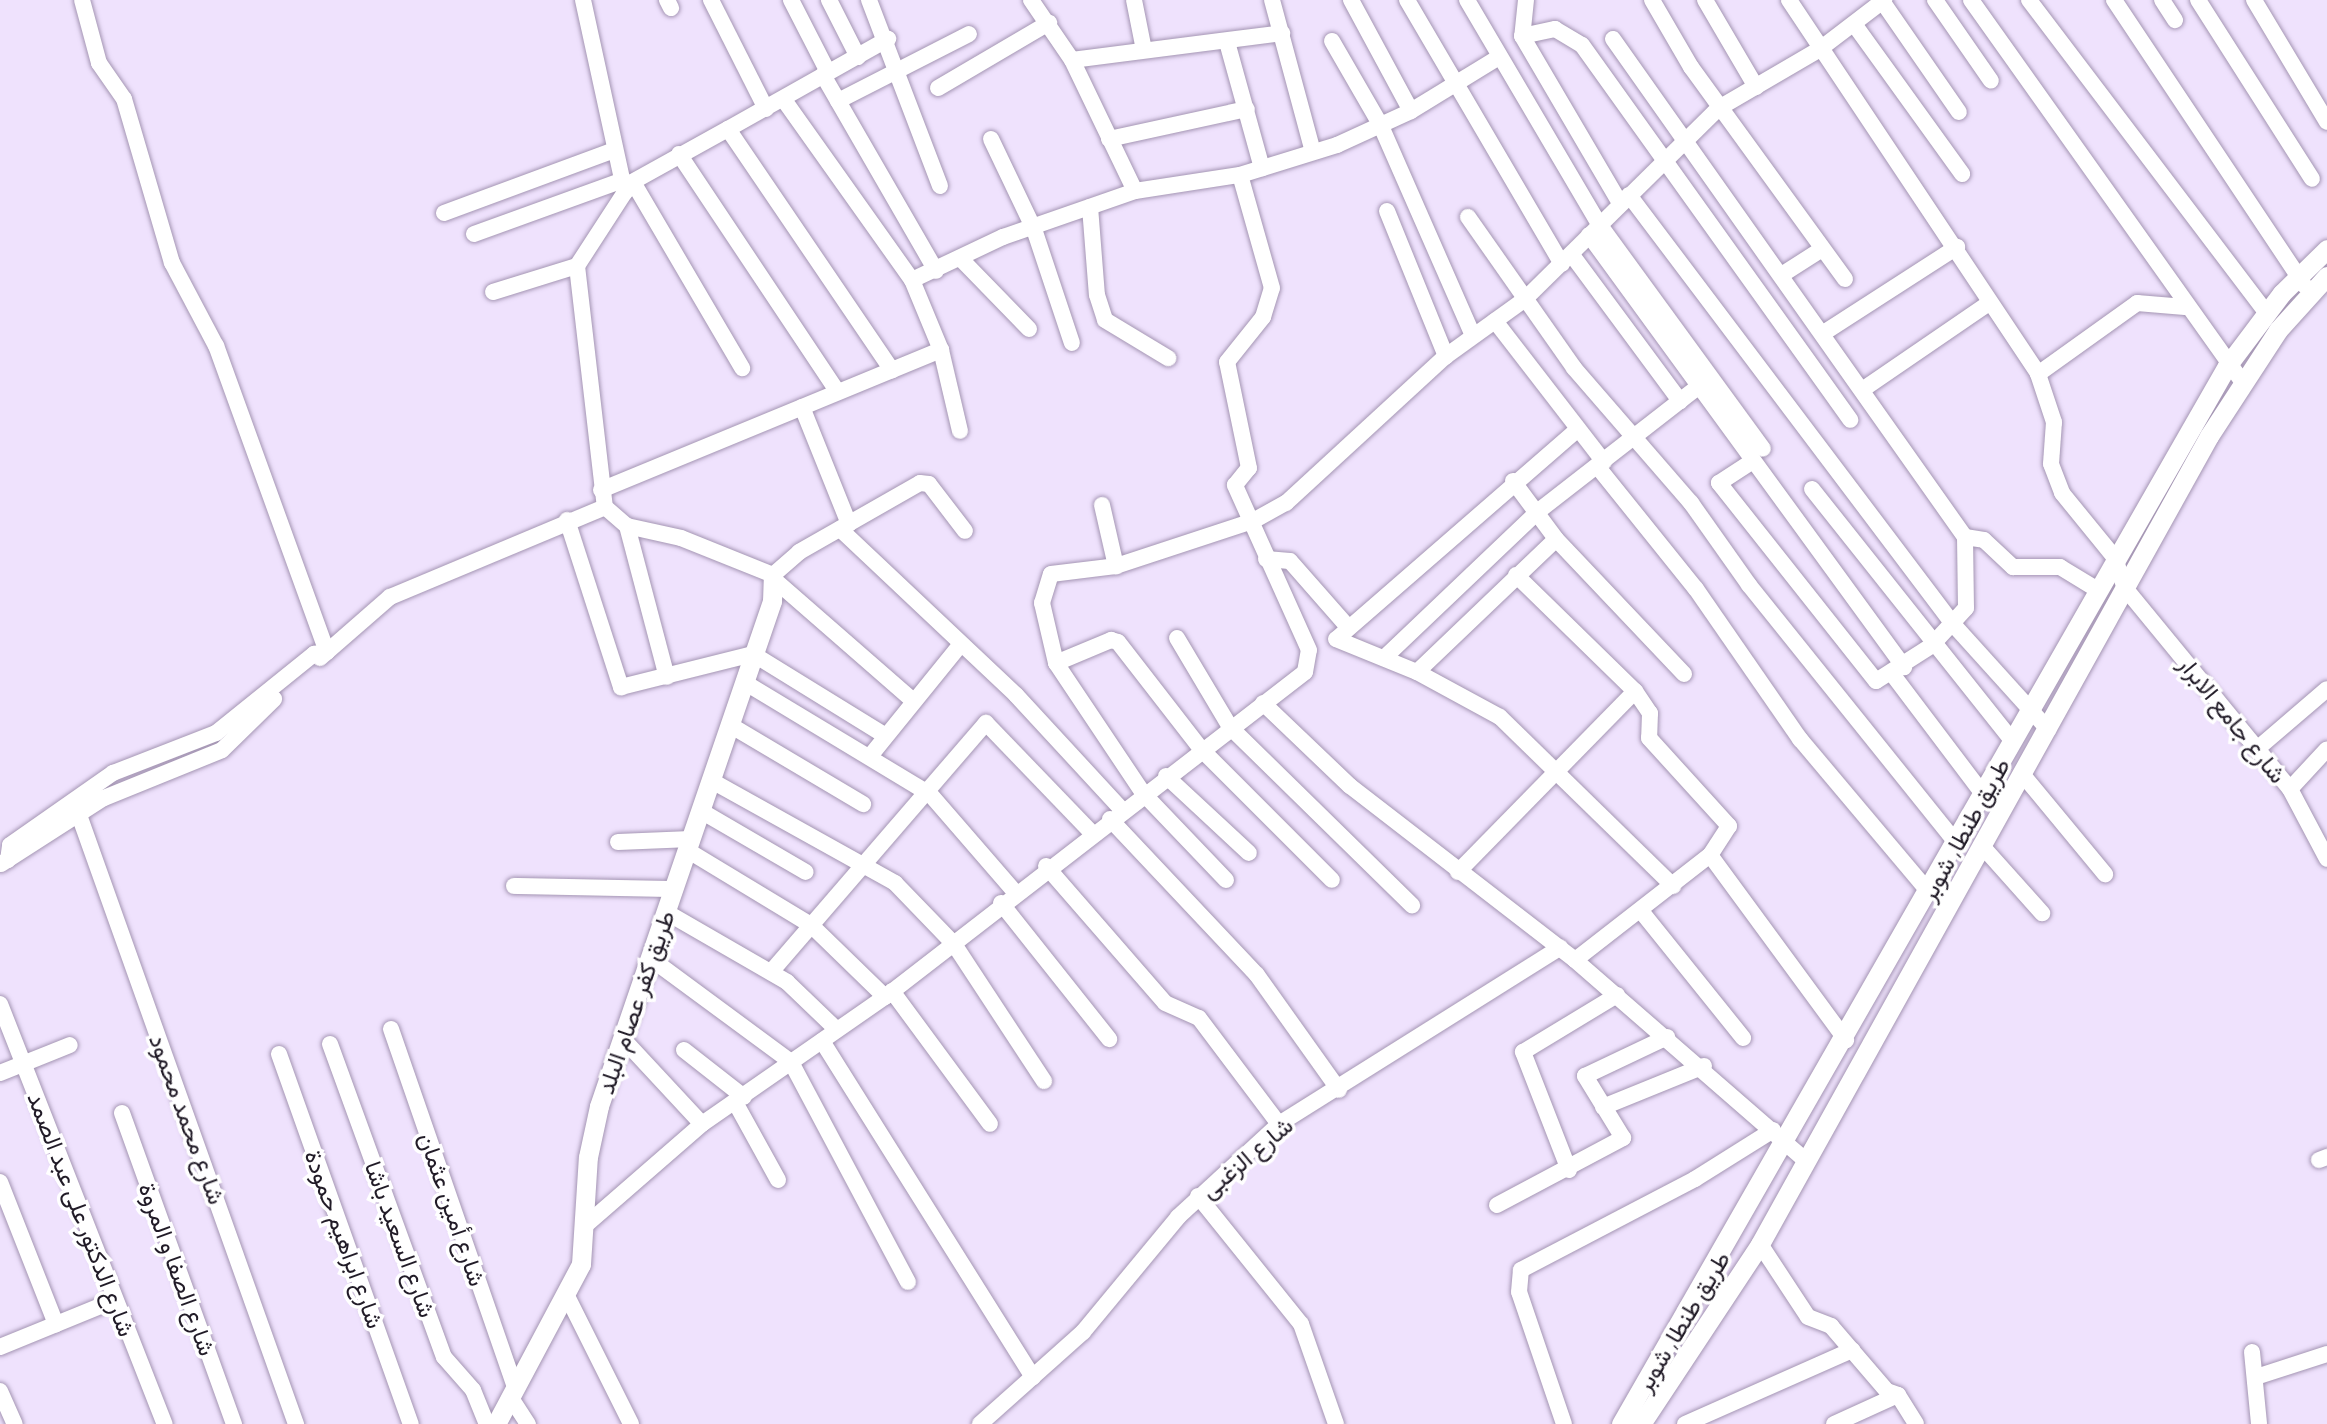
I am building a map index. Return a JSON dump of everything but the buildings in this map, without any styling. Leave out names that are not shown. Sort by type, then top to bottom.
[{"type":"street","points":[[82,0],[99,63],[124,99],[172,263],[216,346],[327,652]]},
{"type":"street","points":[[583,0],[614,150],[627,182],[742,368]]},
{"type":"street","points":[[711,0],[766,109]]},
{"type":"street","points":[[791,0],[838,101],[936,271]]},
{"type":"street","points":[[829,0],[858,57]]},
{"type":"street","points":[[869,0],[902,72],[940,186]]},
{"type":"street","points":[[1031,0],[1072,60],[1135,191]]},
{"type":"street","points":[[1134,0],[1144,50]]},
{"type":"street","points":[[1272,0],[1313,152]]},
{"type":"street","points":[[1351,0],[1410,111]]},
{"type":"street","points":[[1407,0],[1455,85],[1567,260],[1680,401]]},
{"type":"street","points":[[1467,0],[1594,230],[1698,387],[1983,794]]},
{"type":"street","points":[[1525,0],[1522,36],[1625,199],[1953,624],[2048,729]]},
{"type":"street","points":[[1652,0],[1719,108],[1844,279]]},
{"type":"street","points":[[1705,0],[1756,87]]},
{"type":"street","points":[[1789,0],[1957,247],[1989,303],[2038,373],[2054,422],[2051,464],[2059,487],[2115,558],[2125,588]]},
{"type":"street","points":[[1935,0],[1991,81]]},
{"type":"street","points":[[1971,0],[2185,307],[2227,366],[2242,381]]},
{"type":"street","points":[[2029,0],[2266,312]]},
{"type":"street","points":[[2114,0],[2304,285]]},
{"type":"street","points":[[2162,0],[2175,20]]},
{"type":"street","points":[[2198,0],[2312,179]]},
{"type":"street","points":[[2254,0],[2327,122]]},
{"type":"street","points":[[1226,880],[1143,793],[1056,663],[1042,604],[1045,583],[1064,571],[1116,566],[1253,521],[1286,503],[1446,356],[1524,300],[1719,108],[1820,49],[1883,1],[1959,112]]},
{"type":"street","points":[[938,88],[1049,23]]},
{"type":"street","points":[[1854,24],[1962,174]]},
{"type":"street","points":[[1522,36],[1555,29],[1572,36],[1850,420]]},
{"type":"street","points":[[1072,60],[1282,33]]},
{"type":"street","points":[[838,101],[902,72],[969,34]]},
{"type":"street","points":[[474,234],[627,182],[783,100],[888,39]]},
{"type":"street","points":[[1613,39],[1783,274],[1965,537],[1969,598],[1953,624],[1931,646],[1898,671],[1877,681],[1720,483],[1751,462]]},
{"type":"street","points":[[1332,41],[1381,126],[1473,336]]},
{"type":"street","points":[[1227,42],[1262,168]]},
{"type":"street","points":[[912,280],[960,258],[1135,191],[1240,175],[1313,152],[1381,126],[1499,57]]},
{"type":"street","points":[[783,100],[912,280],[941,350],[960,431]]},
{"type":"street","points":[[1109,139],[1247,109]]},
{"type":"street","points":[[728,129],[892,370]]},
{"type":"street","points":[[991,139],[1034,229],[1072,343]]},
{"type":"street","points":[[444,213],[614,150]]},
{"type":"street","points":[[678,154],[837,391]]},
{"type":"street","points":[[587,1224],[702,1124],[888,994],[954,944],[1046,866],[1305,672],[1309,650],[1235,485],[1250,468],[1227,362],[1263,317],[1272,288],[1240,175]]},
{"type":"street","points":[[627,182],[578,266],[605,507],[626,526],[681,538],[775,579],[911,699]]},
{"type":"street","points":[[1090,207],[1097,295],[1105,320],[1168,358]]},
{"type":"street","points":[[1387,211],[1446,356]]},
{"type":"street","points":[[1468,217],[1524,300],[1634,439],[1691,503],[1955,842]]},
{"type":"street","points":[[1594,230],[1763,449]]},
{"type":"street","points":[[1822,334],[1957,247]]},
{"type":"street","points":[[1783,274],[1822,249]]},
{"type":"street","name":"طريق طنطا, شوبر","points":[[1641,1424],[1760,1244],[2242,381],[2327,249]]},
{"type":"street","points":[[960,258],[1029,329]]},
{"type":"street","points":[[493,292],[578,266]]},
{"type":"street","name":"طريق طنطا, شوبر","points":[[1621,1424],[1780,1137],[1846,1040],[2029,709],[2227,366],[2266,312],[2304,285],[2327,276]]},
{"type":"street","points":[[1862,390],[1989,303]]},
{"type":"street","points":[[2038,373],[2137,303],[2185,307]]},
{"type":"street","points":[[1495,321],[1696,589],[1800,739],[1928,891]]},
{"type":"street","points":[[601,490],[941,350]]},
{"type":"street","points":[[1384,658],[1536,513],[1698,387]]},
{"type":"street","points":[[802,407],[845,527],[960,645],[1016,695],[1257,975],[1339,1090]]},
{"type":"street","points":[[1578,429],[1513,481],[1348,627],[1338,641],[1417,672],[1500,717],[1560,770],[1673,886]]},
{"type":"street","points":[[1513,481],[1556,539],[1684,674]]},
{"type":"street","points":[[775,579],[845,527],[925,482],[965,531]]},
{"type":"street","points":[[1812,489],[1931,646],[2013,742]]},
{"type":"street","points":[[1102,505],[1116,566]]},
{"type":"street","points":[[4,862],[120,790],[236,741],[327,652],[390,597],[567,520],[605,507]]},
{"type":"street","points":[[567,520],[618,683],[626,688],[753,654],[884,735]]},
{"type":"street","points":[[626,526],[667,677]]},
{"type":"street","points":[[1965,537],[1984,540],[2013,567],[2060,568],[2098,590]]},
{"type":"street","points":[[1417,672],[1556,539]]},
{"type":"street","points":[[1266,559],[1290,561],[1348,627]]},
{"type":"street","points":[[1516,575],[1635,691],[1650,713],[1649,738],[1727,820],[1726,839],[1710,855],[1576,960]]},
{"type":"street","name":"طريق كفر عصام البلد","points":[[496,1424],[567,1296],[581,1264],[587,1224],[593,1131],[712,780],[775,579]]},
{"type":"street","name":"شارع جامع الابرار","points":[[2125,588],[2322,829],[2327,859]]},
{"type":"street","points":[[1177,638],[1230,727],[1412,905]]},
{"type":"street","points":[[1056,663],[1114,639],[1200,749],[1332,880]]},
{"type":"street","points":[[871,755],[911,699],[960,645]]},
{"type":"street","points":[[4,862],[10,845],[113,773],[216,733],[314,654],[327,652]]},
{"type":"street","points":[[744,682],[871,755],[930,794],[1014,892]]},
{"type":"street","points":[[2257,749],[2327,690]]},
{"type":"street","points":[[1458,872],[1635,691]]},
{"type":"street","points":[[1263,703],[1350,786],[1458,872],[1576,960],[1703,1066],[1805,1160]]},
{"type":"street","points":[[771,972],[930,794],[986,723],[1091,832]]},
{"type":"street","points":[[730,725],[863,804]]},
{"type":"street","points":[[2290,789],[2327,749]]},
{"type":"street","points":[[2023,775],[2105,874]]},
{"type":"street","points":[[1166,776],[1249,853]]},
{"type":"street","points":[[712,780],[895,883],[954,944],[1044,1081]]},
{"type":"street","points":[[701,811],[806,872]]},
{"type":"street","name":"شارع محمد محمود","points":[[79,815],[296,1424]]},
{"type":"street","points":[[618,842],[689,845],[811,925],[888,994],[990,1124]]},
{"type":"street","points":[[1983,847],[2042,913]]},
{"type":"street","points":[[1710,855],[1846,1040]]},
{"type":"street","points":[[1046,866],[1165,1003],[1199,1018],[1279,1124]]},
{"type":"street","points":[[514,886],[674,889]]},
{"type":"street","points":[[1001,904],[1109,1039]]},
{"type":"street","points":[[1641,911],[1743,1038]]},
{"type":"street","points":[[666,912],[771,972],[837,1030]]},
{"type":"street","name":"شارع الزغبى","points":[[980,1424],[1096,1318],[1198,1196],[1279,1124],[1339,1090],[1560,948]]},
{"type":"street","points":[[650,958],[791,1062],[908,1282]]},
{"type":"street","points":[[1569,1170],[1523,1052],[1617,995]]},
{"type":"street","name":"شارع الدكتور على عبد الصمد","points":[[0,1004],[165,1424]]},
{"type":"street","name":"شارع أمين عثمان","points":[[391,1030],[513,1394],[528,1424]]},
{"type":"street","points":[[1497,1205],[1569,1170],[1623,1138],[1586,1076],[1667,1037]]},
{"type":"street","points":[[623,1039],[702,1124]]},
{"type":"street","points":[[822,1041],[1033,1377]]},
{"type":"street","name":"شارع السعيد باشا","points":[[330,1044],[444,1357],[473,1391],[487,1424]]},
{"type":"street","points":[[0,1073],[70,1045]]},
{"type":"street","points":[[684,1050],[740,1100],[778,1180]]},
{"type":"street","name":"شارع ابراهيم حمودة","points":[[279,1054],[411,1424]]},
{"type":"street","points":[[1603,1107],[1703,1066]]},
{"type":"street","name":"شارع الصفا و المروة","points":[[122,1113],[234,1424]]},
{"type":"street","points":[[1564,1424],[1519,1292],[1521,1270],[1780,1137]]},
{"type":"street","points":[[0,1182],[56,1324]]},
{"type":"street","points":[[1198,1196],[1301,1324],[1336,1424]]},
{"type":"street","points":[[1760,1244],[1808,1317],[1831,1326],[1887,1391],[1898,1395],[1916,1424]]},
{"type":"street","points":[[567,1296],[631,1424]]},
{"type":"street","points":[[0,1347],[116,1300]]},
{"type":"street","points":[[1685,1424],[1852,1350]]},
{"type":"street","points":[[2252,1352],[2259,1424]]},
{"type":"street","points":[[2256,1377],[2327,1354]]},
{"type":"street","points":[[0,1391],[15,1424]]},
{"type":"street","points":[[1834,1424],[1898,1395]]}]
